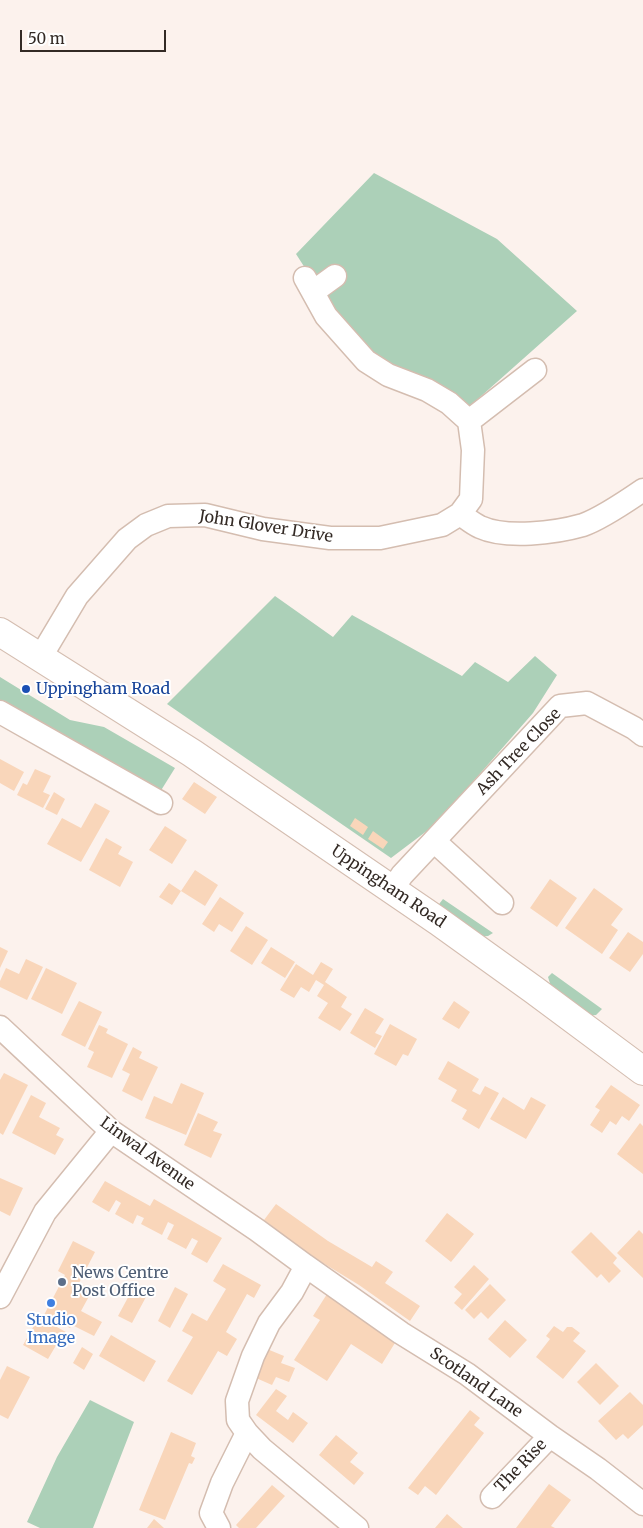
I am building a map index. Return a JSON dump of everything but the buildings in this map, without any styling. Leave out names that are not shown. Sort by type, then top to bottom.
[{"type":"highway","name":"Uppingham Road","points":[[0,632],[192,753],[518,978],[643,1071]]},
{"type":"street","points":[[335,276],[309,285],[326,316],[366,361],[388,375],[427,390],[449,403],[469,421],[473,450],[470,499],[460,514],[480,527],[504,533],[543,533],[584,524],[624,503],[643,490]]},
{"type":"street","points":[[469,421],[535,370]]},
{"type":"street","name":"John Glover Drive","points":[[40,658],[77,596],[127,538],[146,524],[168,516],[205,515],[262,529],[340,538],[380,538],[442,525],[460,514]]},
{"type":"street","name":"Ash Tree Close","points":[[391,891],[402,875],[560,706],[587,703],[634,728],[643,735]]},
{"type":"street","points":[[0,712],[161,803]]},
{"type":"street","points":[[434,841],[502,903]]},
{"type":"street","name":"Linwal Avenue","points":[[0,1027],[111,1131],[257,1230]]},
{"type":"street","points":[[0,1297],[45,1212],[111,1131]]},
{"type":"street","name":"Scotland Lane","points":[[257,1230],[401,1333],[467,1374],[550,1436],[598,1468],[643,1504]]},
{"type":"street","points":[[306,1266],[292,1292],[270,1323],[243,1380],[236,1401],[238,1420],[262,1449],[357,1528]]},
{"type":"street","points":[[219,1528],[211,1513],[222,1483],[247,1433]]},
{"type":"street","name":"The Rise","points":[[492,1497],[550,1436]]},
{"type":"green space","points":[[374,173],[497,239],[577,311],[470,406],[373,355],[332,310],[296,254]]},
{"type":"green space","points":[[275,596],[333,637],[352,615],[462,676],[475,662],[508,682],[535,656],[557,675],[533,713],[436,824],[391,858],[167,704]]},
{"type":"green space","points":[[0,677],[70,720],[104,727],[175,768],[160,792],[0,701]]},
{"type":"green space","points":[[443,899],[493,933],[488,936],[478,937],[436,908]]},
{"type":"green space","points":[[552,973],[602,1009],[596,1015],[586,1016],[552,990],[548,977]]},
{"type":"green space","points":[[90,1400],[134,1422],[93,1528],[40,1528],[27,1522],[57,1457]]},
{"type":"place","name":"Uppingham Road","points":[[26,689]]},
{"type":"place","name":"News Centre Post Office","points":[[62,1282]]},
{"type":"place","name":"Studio Image","points":[[51,1303]]}]
